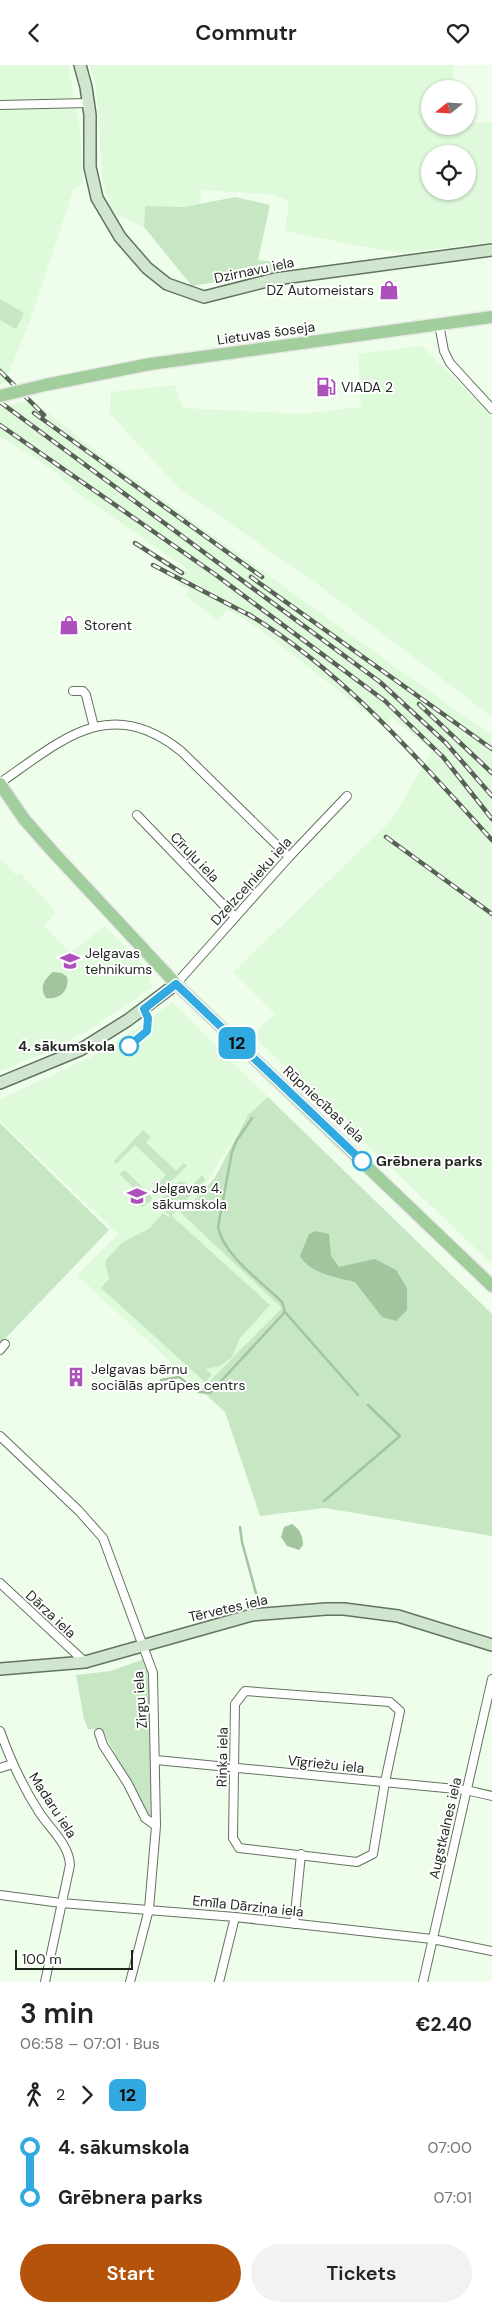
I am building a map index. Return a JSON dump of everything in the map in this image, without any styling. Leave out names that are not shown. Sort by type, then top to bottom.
[{"type":"main road","name":"Lietuvas šoseja","points":[[0,396],[137,366],[492,317]]},
{"type":"main road","name":"Rūpniecības iela","points":[[0,784],[24,819],[176,984],[492,1286]]},
{"type":"street","name":"Dzirnavu iela","points":[[80,65],[90,115],[90,167],[97,198],[120,237],[137,258],[147,269],[167,284],[204,297],[275,279],[492,250]]},
{"type":"street","points":[[0,105],[88,103]]},
{"type":"street","points":[[439,324],[444,351],[450,363],[492,409]]},
{"type":"street","points":[[74,691],[84,691],[94,727]]},
{"type":"street","points":[[0,784],[62,741],[94,727],[121,723],[149,730],[165,739],[195,763],[289,857]]},
{"type":"street","name":"Dzelzceļnieku iela","points":[[176,984],[289,857],[347,796]]},
{"type":"street","name":"Cīruļu iela","points":[[136,815],[235,917]]},
{"type":"street","points":[[0,1083],[80,1050],[128,1020],[176,984]]},
{"type":"street","name":"Zirgu iela","points":[[0,1436],[79,1511],[103,1538],[153,1673],[156,1826],[149,1909],[130,1982]]},
{"type":"street","name":"Dārza iela","points":[[0,1583],[85,1662]]},
{"type":"street","name":"Tērvetes iela","points":[[0,1669],[85,1662],[252,1615],[344,1609],[398,1616],[492,1645]]},
{"type":"street","name":"Augstkalnes iela","points":[[423,1982],[492,1679]]},
{"type":"street","name":"Riņķa iela","points":[[245,1691],[390,1702],[400,1711],[384,1782],[373,1855],[358,1862],[239,1848],[233,1838],[235,1766],[235,1704],[245,1691]]},
{"type":"street","name":"Madaru iela","points":[[0,1731],[13,1764],[39,1812],[69,1855],[70,1865],[45,1982]]},
{"type":"street","points":[[99,1733],[103,1745],[128,1784],[145,1818],[156,1826]]},
{"type":"street","name":"Vīgriežu iela","points":[[156,1760],[235,1766],[466,1790],[492,1796]]},
{"type":"street","points":[[0,1768],[13,1764]]},
{"type":"street","points":[[294,1924],[302,1855]]},
{"type":"street","name":"Emīla Dārziņa iela","points":[[0,1895],[61,1903],[235,1917],[432,1939],[492,1951]]},
{"type":"street","points":[[219,1982],[235,1917]]},
{"type":"shaded area","points":[[0,65],[68,65],[80,129],[83,183],[73,191],[30,321],[8,375],[12,381],[0,384]]},
{"type":"shaded area","points":[[90,65],[453,65],[453,80],[421,80],[421,135],[476,135],[476,123],[492,122],[492,242],[403,253],[355,245],[285,231],[289,201],[269,194],[202,190],[199,204],[185,207],[145,206],[144,227],[113,213],[103,184],[96,87]]},
{"type":"shaded area","points":[[235,197],[270,205],[258,260],[276,262],[276,272],[192,286],[144,227],[145,206],[185,207]]},
{"type":"shaded area","points":[[0,299],[24,313],[16,329],[0,320]]},
{"type":"shaded area","points":[[422,346],[492,416],[492,717],[316,583],[179,488],[110,414],[111,392],[175,385],[183,408],[303,414],[361,407],[358,354]]},
{"type":"shaded area","points":[[32,400],[102,456],[492,736],[492,1264],[258,1041],[255,1043],[249,1037],[275,1014],[233,972],[391,821],[432,751],[392,717],[383,726],[264,632],[236,614],[227,610],[218,621],[186,596],[189,589],[177,585],[186,568],[72,489],[73,487],[62,480],[61,476],[37,459],[0,437],[0,408]]},
{"type":"shaded area","name":"Jelgavas tehnikums","points":[[0,858],[17,876],[20,873],[53,908],[56,913],[44,925],[70,953],[105,926],[147,969],[152,988],[85,1032],[50,1051],[0,1071]]},
{"type":"shaded area","points":[[53,972],[62,973],[67,977],[67,986],[59,996],[46,998],[43,987],[47,978]]},
{"type":"shaded area","name":"Jelgavas 4. sākumskola","points":[[172,1002],[268,1097],[248,1115],[209,1179],[182,1213],[282,1308],[201,1390],[77,1275],[118,1234],[0,1121],[0,1099],[89,1058],[142,1025]]},
{"type":"shaded area","name":"Grēbnera parks","points":[[268,1097],[492,1314],[492,1536],[325,1508],[260,1516],[225,1412],[201,1390],[282,1308],[181,1213],[214,1179],[248,1115]]},
{"type":"shaded area","points":[[0,1123],[109,1230],[0,1344]]},
{"type":"shaded area","points":[[143,1130],[151,1137],[146,1142],[176,1171],[184,1163],[187,1166],[159,1193],[153,1189],[166,1175],[135,1145],[116,1164],[114,1161]]},
{"type":"shaded area","points":[[125,1170],[151,1196],[152,1200],[142,1207],[132,1200],[139,1193],[119,1174]]},
{"type":"shaded area","points":[[202,1175],[205,1180],[172,1215],[270,1305],[240,1338],[232,1357],[220,1366],[206,1369],[212,1375],[205,1382],[101,1288],[109,1279],[105,1262],[107,1259],[122,1243],[150,1228],[163,1213],[168,1217],[170,1216],[159,1205],[162,1202],[160,1200],[176,1184],[182,1181],[191,1187]]},
{"type":"shaded area","points":[[315,1231],[329,1234],[331,1256],[339,1267],[375,1259],[396,1270],[407,1288],[407,1310],[396,1321],[382,1317],[355,1282],[324,1274],[305,1262],[300,1256],[309,1234]]},
{"type":"shaded area","points":[[292,1524],[299,1530],[302,1536],[303,1545],[299,1550],[287,1546],[281,1537],[284,1527]]},
{"type":"shaded area","points":[[144,1659],[150,1678],[154,1818],[150,1819],[104,1733],[101,1729],[88,1729],[84,1719],[76,1675],[111,1671]]},
{"type":"waterway","points":[[161,1380],[179,1377],[199,1392],[210,1393],[285,1312],[282,1302],[245,1268],[227,1248],[218,1227],[232,1152],[237,1140],[252,1118]]},
{"type":"waterway","points":[[285,1312],[358,1395]]},
{"type":"waterway","points":[[324,1501],[400,1436],[368,1405]]},
{"type":"waterway","points":[[240,1527],[242,1542],[257,1597]]},
{"type":"railway","points":[[0,371],[44,415]]},
{"type":"railway","points":[[0,402],[380,682],[446,743],[492,796]]},
{"type":"railway","points":[[34,413],[262,577]]},
{"type":"railway","points":[[0,425],[216,575],[385,701],[443,757],[492,819]]},
{"type":"railway","points":[[135,543],[182,573]]},
{"type":"railway","points":[[153,565],[253,617]]},
{"type":"railway","points":[[251,577],[492,749]]},
{"type":"railway","points":[[248,614],[283,637],[348,689],[436,778],[492,840]]},
{"type":"railway","points":[[419,704],[492,773]]},
{"type":"railway","points":[[386,837],[492,914]]},
{"type":"bus line","name":"12","points":[[129,1046],[147,1031],[148,1018],[144,1009],[176,984],[362,1161]]},
{"type":"place","name":"DZ Automeistars","points":[[389,290]]},
{"type":"place","name":"VIADA 2","points":[[326,387]]},
{"type":"place","name":"Storent","points":[[69,625]]},
{"type":"place","name":"Jelgavas tehnikums","points":[[70,961]]},
{"type":"place","name":"4. sākumskola","points":[[129,1046]]},
{"type":"place","name":"Grēbnera parks","points":[[362,1161]]},
{"type":"place","name":"Jelgavas 4. sākumskola","points":[[137,1196]]},
{"type":"place","name":"Jelgavas bērnu sociālās aprūpes centrs","points":[[76,1377]]}]
